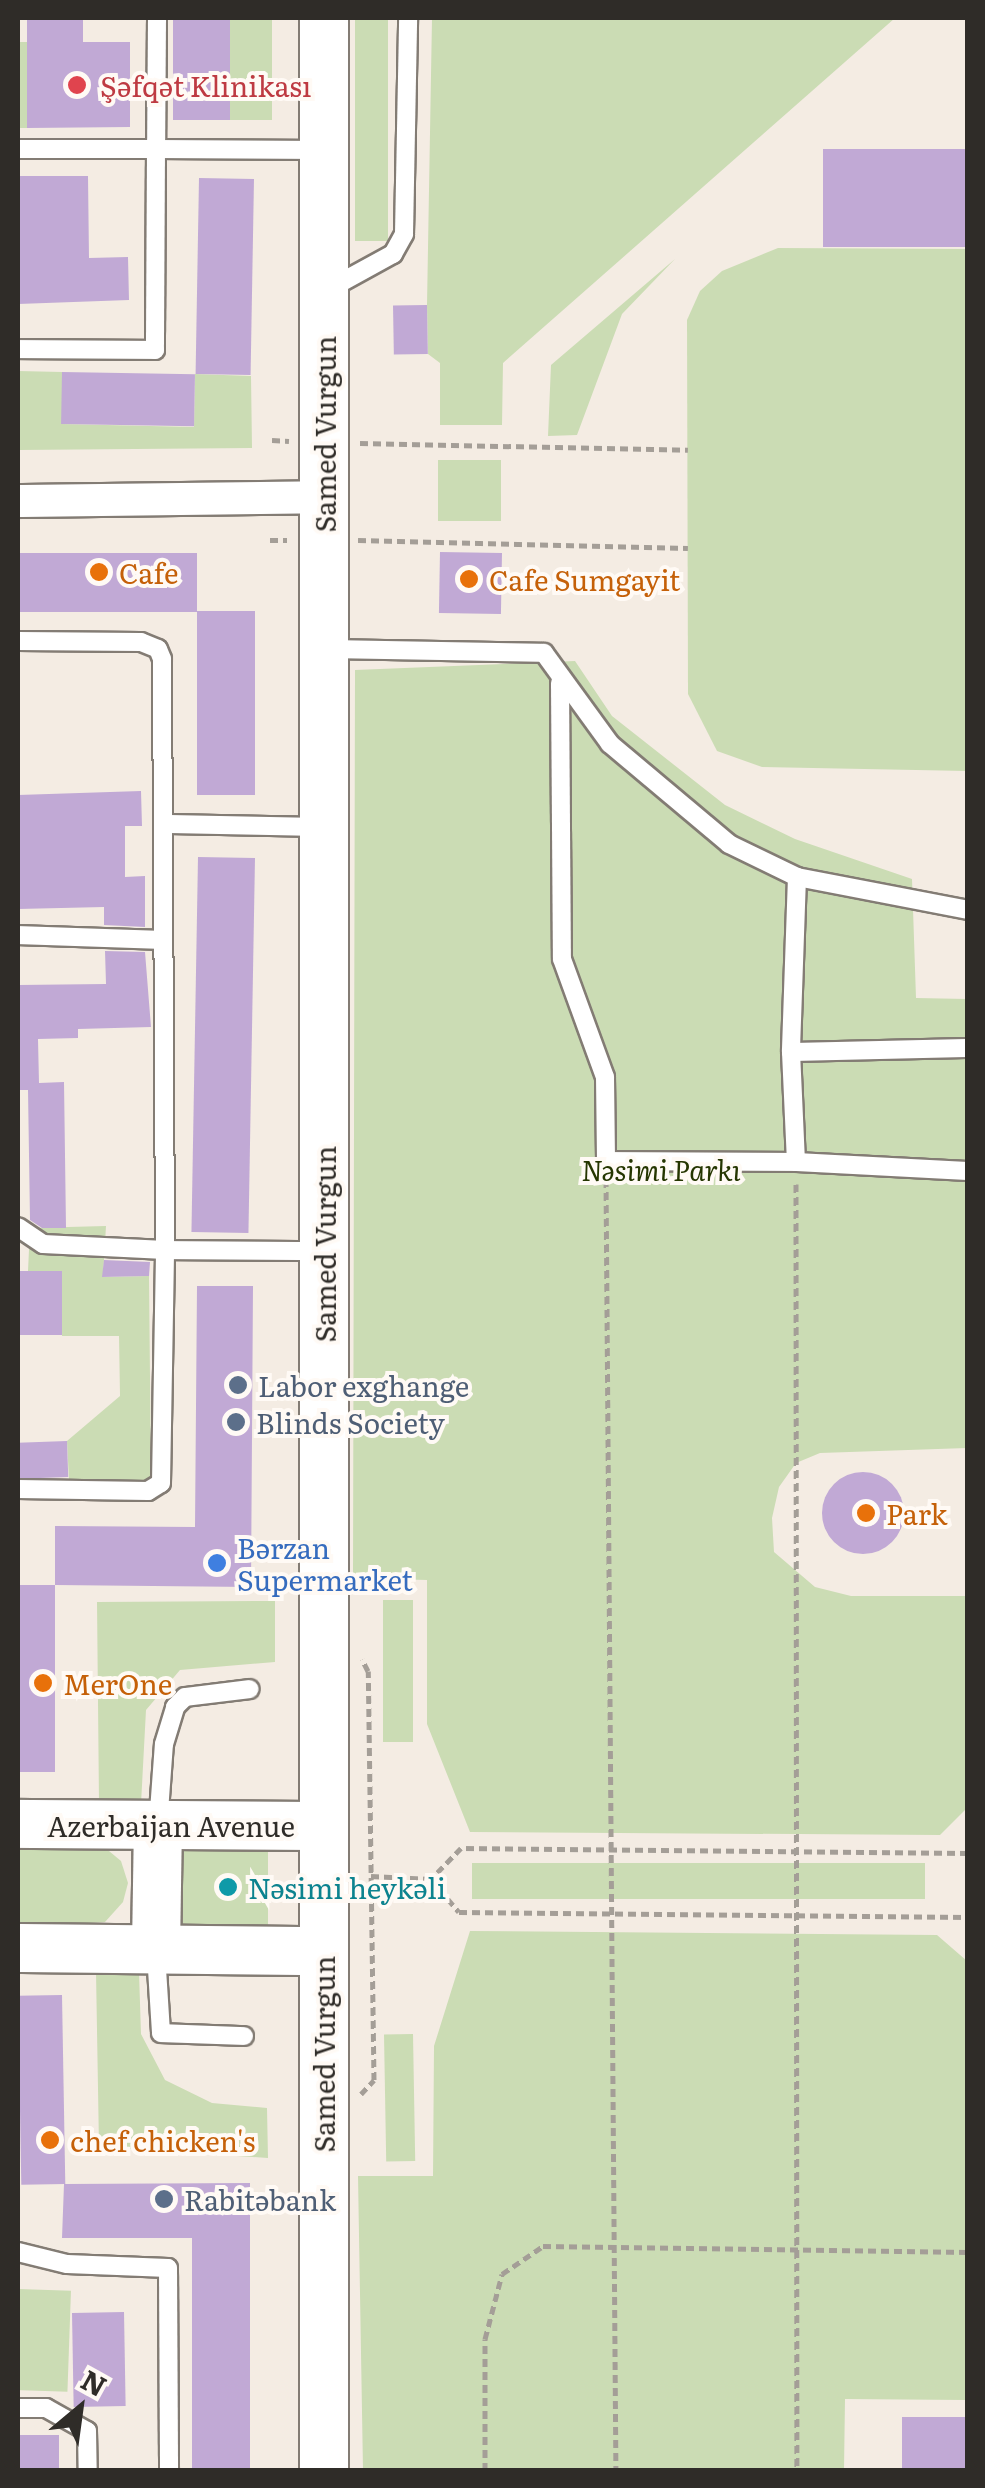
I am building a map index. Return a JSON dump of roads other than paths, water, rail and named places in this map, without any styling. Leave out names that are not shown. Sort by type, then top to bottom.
[{"type":"main road","name":"Samed Vurgun","points":[[324,18],[324,2470]]},
{"type":"main road","name":"Azerbaijan Avenue","points":[[18,1824],[324,1826]]},
{"type":"main road","points":[[156,1950],[158,1825]]},
{"type":"main road","points":[[18,1948],[323,1951]]},
{"type":"street","points":[[18,500],[324,518]]},
{"type":"lane","points":[[18,349],[155,350],[157,18]]},
{"type":"lane","points":[[324,292],[393,254],[404,234],[408,18]]},
{"type":"lane","points":[[18,149],[324,150]]},
{"type":"lane","points":[[18,641],[141,642],[158,649],[166,824],[162,940],[165,1250],[161,1483],[148,1491],[18,1489]]},
{"type":"lane","points":[[324,649],[535,650],[555,663],[560,683],[562,959],[606,1076],[606,1162],[796,1162],[968,1171]]},
{"type":"lane","points":[[560,683],[610,744],[729,844],[797,877],[968,910]]},
{"type":"lane","points":[[166,824],[324,827]]},
{"type":"lane","points":[[796,1162],[790,1052],[797,877]]},
{"type":"lane","points":[[18,935],[162,940]]},
{"type":"lane","points":[[790,1052],[968,1048]]},
{"type":"lane","points":[[18,1228],[43,1244],[324,1252]]},
{"type":"lane","points":[[158,1825],[164,1744],[175,1707],[185,1697],[250,1689]]},
{"type":"lane","points":[[156,1950],[161,2033],[244,2036]]},
{"type":"lane","points":[[18,2252],[67,2264],[168,2268],[169,2470]]},
{"type":"lane","points":[[18,2408],[46,2408],[87,2431],[88,2470]]},
{"type":"place","name":"Şəfqət Klinikası","points":[[77,85]]},
{"type":"place","name":"Cafe","points":[[99,572]]},
{"type":"place","name":"Cafe Sumgayit","points":[[469,579]]},
{"type":"place","name":"Labor exghange","points":[[238,1385]]},
{"type":"place","name":"Blinds Society","points":[[236,1422]]},
{"type":"place","name":"Park","points":[[866,1513]]},
{"type":"place","name":"Bərzan Supermarket","points":[[217,1563]]},
{"type":"place","name":"MerOne","points":[[43,1683]]},
{"type":"place","name":"Nəsimi heykəli","points":[[228,1887]]},
{"type":"place","name":"chef chicken's","points":[[50,2140]]},
{"type":"place","name":"Rabitəbank","points":[[164,2199]]},
{"type":"park label","name":"Nəsimi Parkı","points":[[661,1169]]}]
